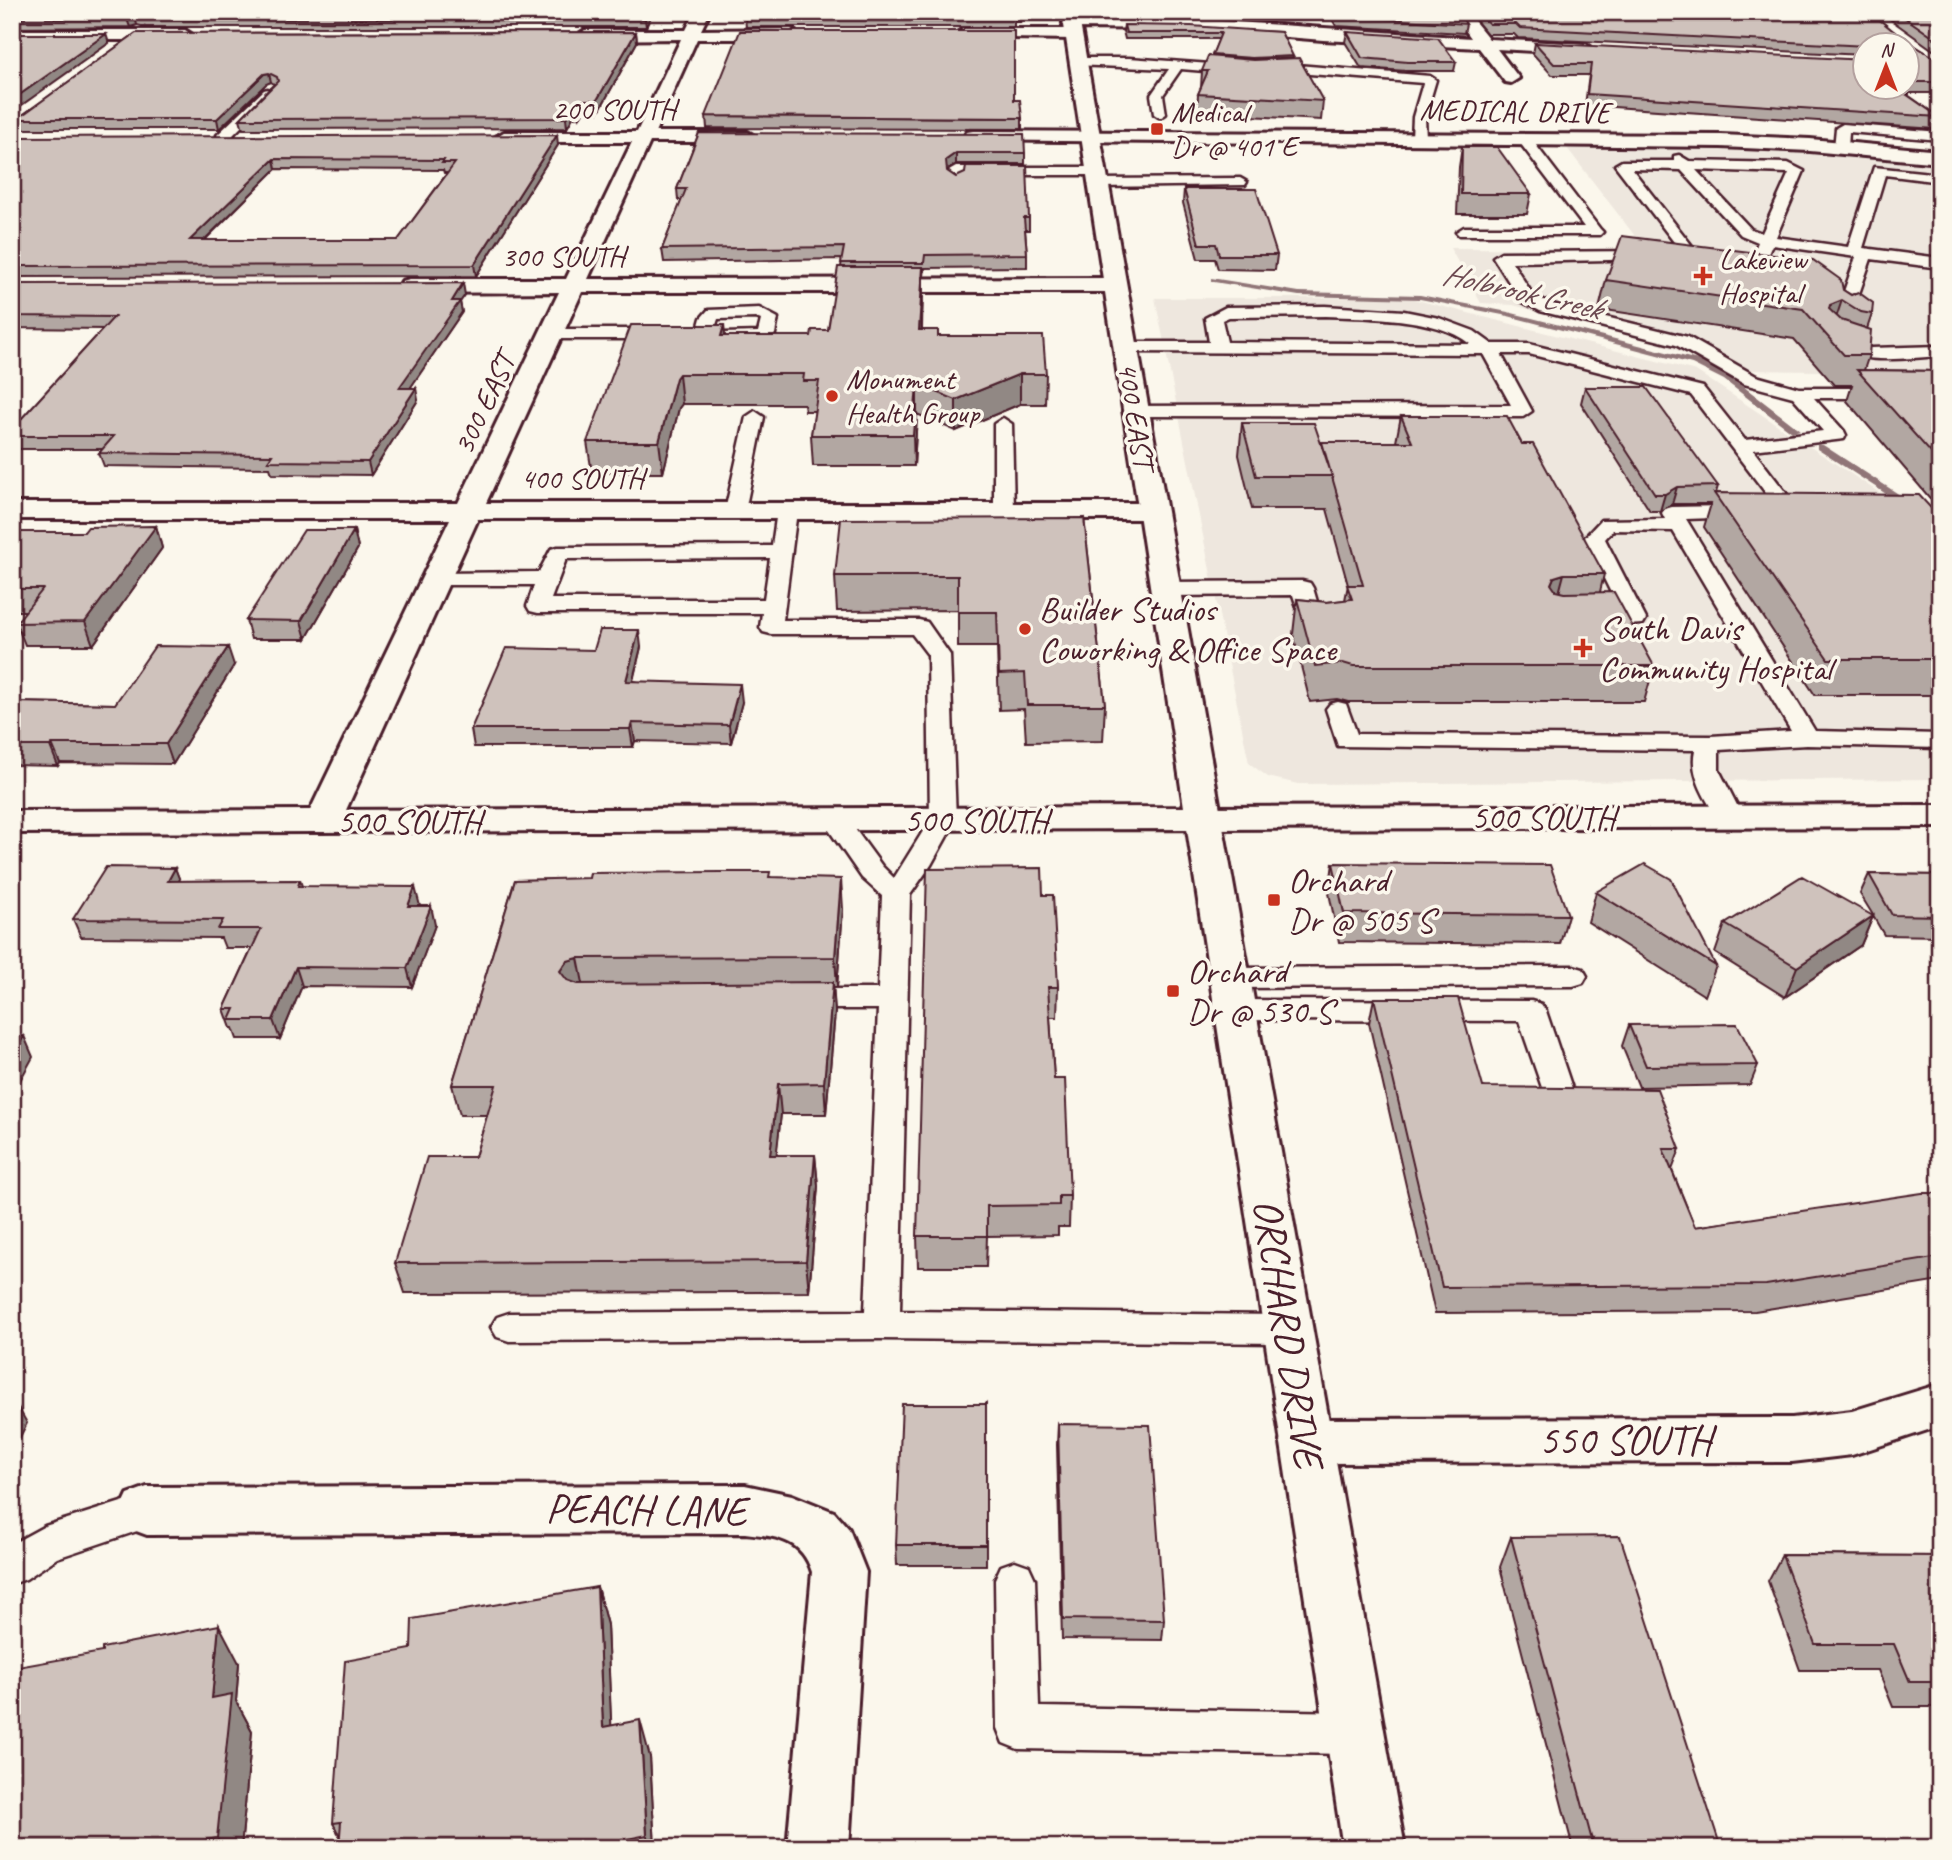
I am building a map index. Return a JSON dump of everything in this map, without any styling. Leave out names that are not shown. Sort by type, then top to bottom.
[{"type":"street","points":[[1460,12],[1511,78]]},
{"type":"street","points":[[112,51],[158,18]]},
{"type":"street","points":[[572,34],[696,23],[805,34]]},
{"type":"street","name":"300 EAST","points":[[323,821],[696,23]]},
{"type":"street","points":[[940,34],[1071,23],[1191,24],[1323,35],[1602,49]]},
{"type":"street","name":"400 EAST","points":[[1071,23],[1203,818]]},
{"type":"street","points":[[12,35],[200,35]]},
{"type":"street","name":"200 SOUTH","points":[[487,137],[765,136]]},
{"type":"street","points":[[955,136],[1090,136]]},
{"type":"street","name":"MEDICAL DRIVE","points":[[1090,136],[1663,141],[1841,148],[1940,158]]},
{"type":"street","points":[[216,138],[250,138]]},
{"type":"street","name":"300 SOUTH","points":[[387,286],[1115,285]]},
{"type":"street","name":"400 SOUTH","points":[[12,510],[1152,511]]},
{"type":"street","name":"500 SOUTH","points":[[12,822],[1940,816]]},
{"type":"street","name":"ORCHARD DRIVE","points":[[1203,818],[1374,1848]]},
{"type":"street","name":"550 SOUTH","points":[[1306,1441],[1792,1440],[1852,1433],[1940,1405]]},
{"type":"street","name":"PEACH LANE","points":[[147,1511],[745,1509],[775,1513],[806,1524],[829,1543],[839,1572],[818,1848]]},
{"type":"lane","points":[[1078,62],[1251,71],[1297,69],[1430,80],[1419,117],[1419,138]]},
{"type":"lane","points":[[1160,114],[1157,95],[1177,66]]},
{"type":"lane","points":[[216,138],[272,89]]},
{"type":"lane","points":[[1841,148],[1843,128],[1940,136]]},
{"type":"lane","points":[[1910,134],[1918,155]]},
{"type":"lane","points":[[1464,232],[1595,232],[1524,139]]},
{"type":"lane","points":[[1663,141],[1746,232],[1768,240],[1940,263]]},
{"type":"lane","points":[[1692,256],[1622,165],[1788,167],[1797,171],[1757,262],[1692,256],[1501,257],[1527,298],[1546,308],[1682,341],[1750,380],[1799,393],[1940,393]]},
{"type":"lane","points":[[1843,317],[1879,170],[1940,177]]},
{"type":"lane","points":[[957,182],[956,171],[1240,182]]},
{"type":"lane","points":[[1135,410],[1523,411],[1488,349],[1460,330],[1425,319],[1342,313],[1226,312],[1213,318],[1219,347]]},
{"type":"lane","points":[[551,334],[705,334]]},
{"type":"lane","points":[[1831,337],[1844,348],[1867,353],[1940,351]]},
{"type":"lane","points":[[1125,347],[1529,349],[1697,391],[1790,510],[1672,513],[1807,738]]},
{"type":"lane","points":[[1740,446],[1837,435],[1799,393]]},
{"type":"lane","points":[[735,511],[755,417]]},
{"type":"lane","points":[[1003,424],[1004,511]]},
{"type":"lane","points":[[787,511],[771,627],[919,627],[939,655],[943,820],[918,865],[897,894],[882,1325]]},
{"type":"lane","points":[[1567,618],[1635,619],[1594,538],[1608,524],[1679,525]]},
{"type":"lane","points":[[774,606],[538,607],[558,554],[781,552]]},
{"type":"lane","points":[[436,579],[547,579]]},
{"type":"lane","points":[[1165,589],[1302,589],[1314,629]]},
{"type":"lane","points":[[1338,709],[1347,741],[1711,743],[1807,738],[1940,741]]},
{"type":"lane","points":[[1711,743],[1706,749],[1703,763],[1730,817]]},
{"type":"lane","points":[[835,820],[872,872],[897,894]]},
{"type":"lane","points":[[1232,994],[1573,976]]},
{"type":"lane","points":[[1232,994],[1531,1011],[1558,1094]]},
{"type":"lane","points":[[772,999],[893,999]]},
{"type":"lane","points":[[509,1327],[882,1325],[1287,1329]]},
{"type":"lane","points":[[12,1566],[45,1544],[147,1511]]},
{"type":"lane","points":[[1015,1578],[1018,1728],[1353,1733]]},
{"type":"shaded area","name":"Lakeview Hospital","points":[[1567,148],[1720,149],[1831,154],[1940,164],[1940,372],[1729,370],[1649,340],[1513,305],[1481,303],[1450,248],[1645,249]]},
{"type":"shaded area","name":"South Davis Community Hospital","points":[[1155,298],[1409,298],[1696,371],[1940,533],[1940,779],[1298,784],[1268,777],[1249,763]]},
{"type":"building","points":[[12,12],[648,12],[645,19],[143,19],[135,16],[127,19],[12,19]]},
{"type":"building","points":[[748,12],[1020,13],[1014,13],[1014,18],[745,18]]},
{"type":"building","points":[[1335,12],[1458,12],[1466,24],[1337,16]]},
{"type":"building","points":[[1479,12],[1870,12],[1895,32],[1850,32],[1850,45],[1520,28],[1516,24],[1489,24]]},
{"type":"building","points":[[1897,12],[1940,12],[1940,42]]},
{"type":"building","points":[[1124,25],[1281,32],[1293,56],[1252,58],[1212,55],[1221,33],[1126,33]]},
{"type":"building","points":[[740,31],[1014,31],[1014,100],[1020,100],[1022,118],[706,116]]},
{"type":"building","points":[[636,32],[597,100],[583,100],[579,107],[572,107],[566,118],[240,119],[278,81],[277,77],[269,73],[264,74],[217,119],[17,119],[136,33]]},
{"type":"building","points":[[1347,32],[1438,38],[1456,62],[1362,58]]},
{"type":"building","points":[[12,34],[106,34],[12,100]]},
{"type":"building","points":[[1535,43],[1850,59],[1850,102],[1917,102],[1939,117],[1587,94],[1591,64],[1554,64]]},
{"type":"building","points":[[1920,49],[1940,61],[1940,82],[1920,82]]},
{"type":"building","points":[[1208,56],[1253,60],[1299,58],[1323,101],[1198,94],[1208,71],[1202,71]]},
{"type":"building","points":[[699,133],[1024,134],[1025,153],[956,153],[946,160],[947,171],[956,177],[965,173],[966,166],[1027,166],[1029,218],[1024,218],[1027,254],[925,255],[924,263],[841,263],[844,247],[662,249],[686,189],[677,189]]},
{"type":"building","points":[[557,135],[474,265],[12,266],[12,137]],"holes":[[[274,159],[444,160],[442,163],[455,163],[398,240],[190,240]]]},
{"type":"building","points":[[1462,147],[1497,147],[1531,194],[1461,194]]},
{"type":"building","points":[[1184,189],[1256,189],[1277,255],[1219,255],[1216,244],[1199,244]]},
{"type":"building","points":[[1622,236],[1813,260],[1841,280],[1843,290],[1851,295],[1858,292],[1873,303],[1872,314],[1861,312],[1842,300],[1830,305],[1829,309],[1841,320],[1871,330],[1869,355],[1844,355],[1803,309],[1606,280]]},
{"type":"building","points":[[838,267],[923,267],[919,330],[938,330],[938,336],[1043,336],[1046,374],[1020,374],[956,400],[917,384],[913,435],[811,435],[819,381],[803,381],[804,374],[679,374],[659,442],[587,442],[631,325],[724,325],[721,336],[811,336],[812,330],[828,330]]},
{"type":"building","points":[[463,283],[452,301],[460,301],[399,388],[416,388],[368,462],[268,461],[272,455],[99,453],[114,436],[12,436],[12,429],[114,317],[12,316],[12,284]]},
{"type":"building","points":[[1857,370],[1940,371],[1940,463]]},
{"type":"building","points":[[1585,387],[1646,387],[1718,486],[1677,487],[1665,494],[1655,494]]},
{"type":"building","points":[[1401,416],[1507,416],[1522,444],[1533,444],[1604,574],[1564,574],[1554,577],[1551,584],[1556,591],[1564,593],[1614,592],[1654,666],[1353,666],[1343,663],[1315,666],[1297,599],[1327,602],[1352,599],[1347,585],[1363,585],[1322,442],[1412,442]]},
{"type":"building","points":[[1242,423],[1314,423],[1332,476],[1256,476]]},
{"type":"building","points":[[1714,493],[1919,495],[1940,518],[1940,659],[1828,659]]},
{"type":"building","name":"Builder Studios Coworking & Office Space","points":[[1084,518],[1105,705],[1027,705],[1025,673],[999,674],[997,612],[958,612],[958,576],[835,576],[841,519]]},
{"type":"building","points":[[156,526],[85,622],[16,623],[43,589],[12,589],[12,532],[84,532],[88,527]]},
{"type":"building","points":[[304,530],[354,530],[301,621],[246,620]]},
{"type":"building","points":[[600,630],[639,630],[626,681],[740,684],[729,725],[632,723],[630,729],[471,729],[506,648],[594,650]]},
{"type":"building","points":[[155,646],[228,647],[166,744],[12,746],[12,702],[115,704]]},
{"type":"building","points":[[1333,863],[1550,865],[1568,915],[1344,913]]},
{"type":"building","points":[[1645,864],[1671,879],[1716,966],[1596,892]]},
{"type":"building","points":[[106,867],[175,868],[168,881],[300,880],[298,886],[415,887],[408,906],[431,906],[407,968],[296,967],[273,1020],[230,1020],[235,1009],[224,1009],[261,929],[218,929],[223,920],[73,919]]},
{"type":"building","points":[[1042,868],[1043,895],[1053,895],[1058,987],[1048,987],[1054,1079],[1065,1079],[1070,1196],[1059,1196],[1059,1205],[987,1206],[987,1236],[917,1236],[927,869]]},
{"type":"building","points":[[770,872],[769,877],[841,879],[835,957],[578,958],[567,961],[560,971],[567,980],[578,984],[833,982],[824,1083],[778,1084],[770,1155],[815,1155],[806,1261],[395,1263],[427,1157],[475,1157],[496,1085],[452,1085],[515,880],[589,878],[590,873]]},
{"type":"building","points":[[1869,874],[1940,875],[1940,916],[1892,915]]},
{"type":"building","points":[[1802,876],[1873,916],[1797,967],[1725,924]]},
{"type":"building","points":[[1374,998],[1458,998],[1483,1087],[1657,1089],[1680,1149],[1663,1149],[1695,1227],[1922,1193],[1940,1193],[1940,1257],[1766,1285],[1442,1287]]},
{"type":"building","points":[[1737,1024],[1758,1065],[1646,1066],[1629,1025]]},
{"type":"building","points":[[12,1036],[24,1036],[12,1056]]},
{"type":"building","points":[[902,1404],[986,1404],[986,1545],[896,1545]]},
{"type":"building","points":[[1058,1424],[1150,1425],[1164,1620],[1063,1619]]},
{"type":"building","points":[[1620,1536],[1721,1848],[1594,1848],[1511,1537]]},
{"type":"building","points":[[1782,1555],[1940,1556],[1940,1682],[1910,1682],[1894,1644],[1815,1644]]},
{"type":"building","points":[[597,1587],[603,1727],[640,1720],[647,1835],[598,1845],[598,1848],[339,1848],[341,1822],[333,1823],[345,1661],[411,1649],[412,1619]]},
{"type":"building","points":[[219,1625],[212,1698],[232,1694],[217,1838],[201,1841],[200,1848],[12,1848],[12,1668],[102,1652],[102,1648]]},
{"type":"waterway","name":"Holbrook Creek","points":[[1214,280],[1299,294],[1420,297],[1508,314],[1695,362],[1727,378],[1795,430]]},
{"type":"waterway","name":"Holbrook Creek","points":[[1820,447],[1940,526]]},
{"type":"place","name":"Medical Dr @ 401 E","points":[[1157,129]]},
{"type":"place","name":"Lakeview Hospital","points":[[1703,276]]},
{"type":"place","name":"Monument Health Group","points":[[832,396]]},
{"type":"place","name":"Builder Studios Coworking & Office Space","points":[[1025,629]]},
{"type":"place","name":"South Davis Community Hospital","points":[[1583,648]]},
{"type":"place","name":"Orchard Dr @ 505 S","points":[[1274,900]]},
{"type":"place","name":"Orchard Dr @ 530 S","points":[[1173,991]]}]
